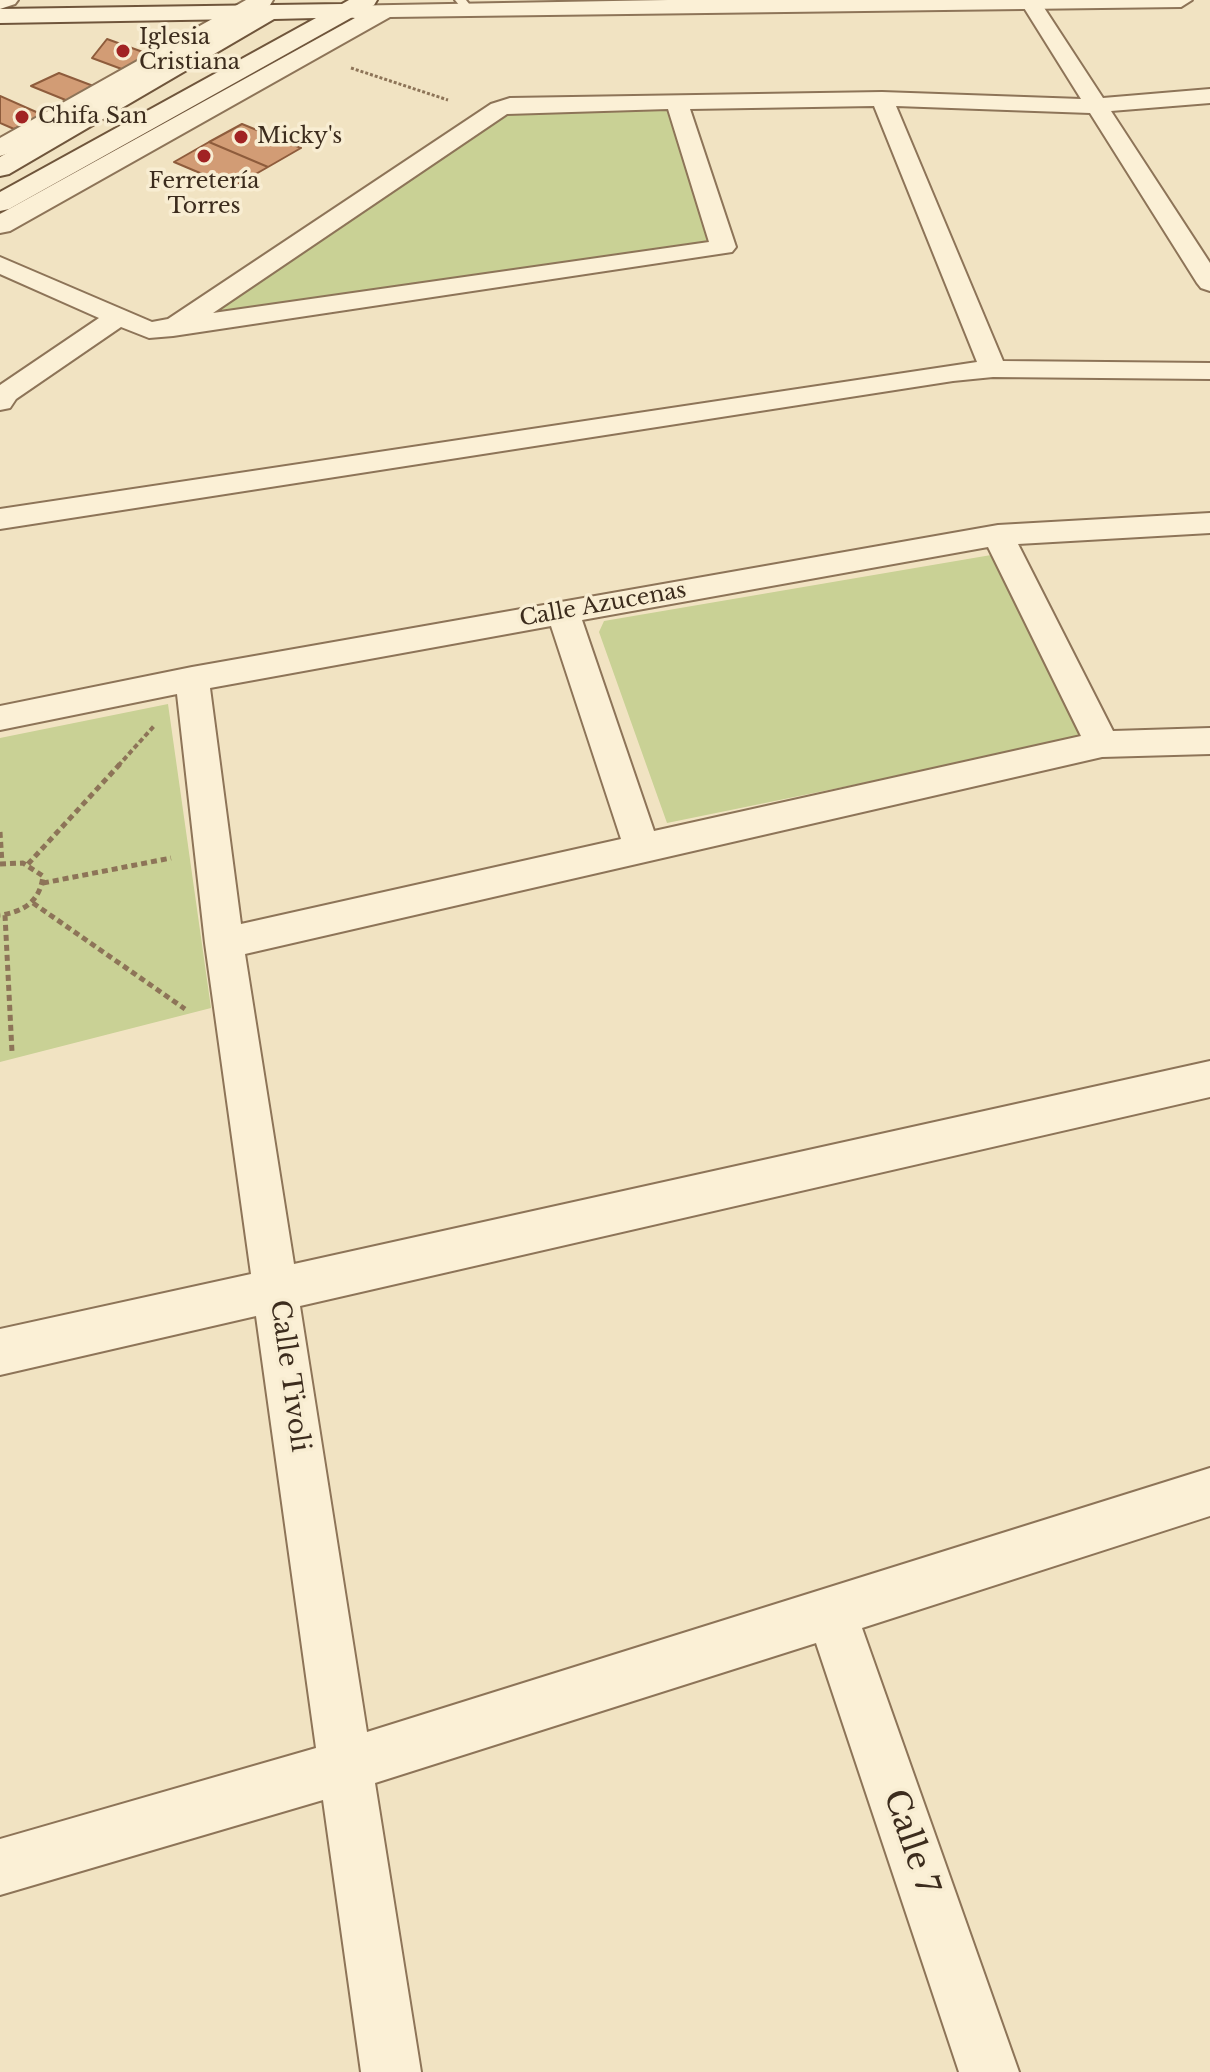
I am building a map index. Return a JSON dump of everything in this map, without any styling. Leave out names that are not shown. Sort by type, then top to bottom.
[{"type":"street","points":[[0,3],[8,0]]},
{"type":"street","points":[[0,148],[240,13],[292,0]]},
{"type":"street","points":[[0,168],[266,6],[1181,0]]},
{"type":"street","points":[[1031,3],[1094,106],[1210,282]]},
{"type":"street","points":[[0,225],[307,54],[375,5]]},
{"type":"street","points":[[0,203],[375,5]]},
{"type":"street","points":[[0,16],[240,13]]},
{"type":"street","points":[[173,328],[510,105],[882,99],[1094,106],[1210,96]]},
{"type":"street","points":[[882,99],[993,369]]},
{"type":"street","points":[[0,265],[149,330],[723,247],[677,102]]},
{"type":"street","points":[[0,402],[5,394],[118,317]]},
{"type":"street","points":[[0,519],[993,369],[1210,371]]},
{"type":"street","name":"Calle Azucenas","points":[[0,718],[192,679],[998,535],[1210,523]]},
{"type":"street","points":[[998,535],[1102,744]]},
{"type":"street","points":[[563,613],[642,848]]},
{"type":"street","name":"Calle Tivoli","points":[[192,679],[224,943],[391,2072]]},
{"type":"street","points":[[224,943],[1102,744],[1210,741]]},
{"type":"street","points":[[0,1352],[1210,1079]]},
{"type":"street","points":[[0,1867],[346,1766],[1210,1492]]},
{"type":"street","name":"Calle 7","points":[[831,1612],[989,2072]]},
{"type":"path","points":[[307,54],[491,115]]},
{"type":"path","points":[[28,864],[163,716]]},
{"type":"path","points":[[0,832],[1,864],[20,861],[34,866],[43,876],[42,889],[33,903],[3,915],[12,1052]]},
{"type":"path","points":[[43,883],[183,855]]},
{"type":"path","points":[[33,903],[185,1009]]},
{"type":"green space","points":[[668,107],[710,243],[212,313],[513,110]]},
{"type":"green space","points":[[997,554],[1093,736],[667,823],[599,632],[604,621]]},
{"type":"green space","points":[[168,704],[211,1008],[0,1062],[0,738]]},
{"type":"building","points":[[107,39],[154,56],[127,71],[92,58]]},
{"type":"building","points":[[59,73],[96,87],[68,101],[31,86]]},
{"type":"building","points":[[0,96],[43,115],[14,129],[0,123]]},
{"type":"building","points":[[242,124],[301,148],[268,167],[209,142]]},
{"type":"building","points":[[209,142],[268,167],[233,187],[174,162]]},
{"type":"place","name":"Iglesia Cristiana","points":[[123,51]]},
{"type":"place","name":"Chifa San","points":[[22,117]]},
{"type":"place","name":"Micky's","points":[[241,137]]},
{"type":"place","name":"Ferretería Torres","points":[[204,156]]}]
